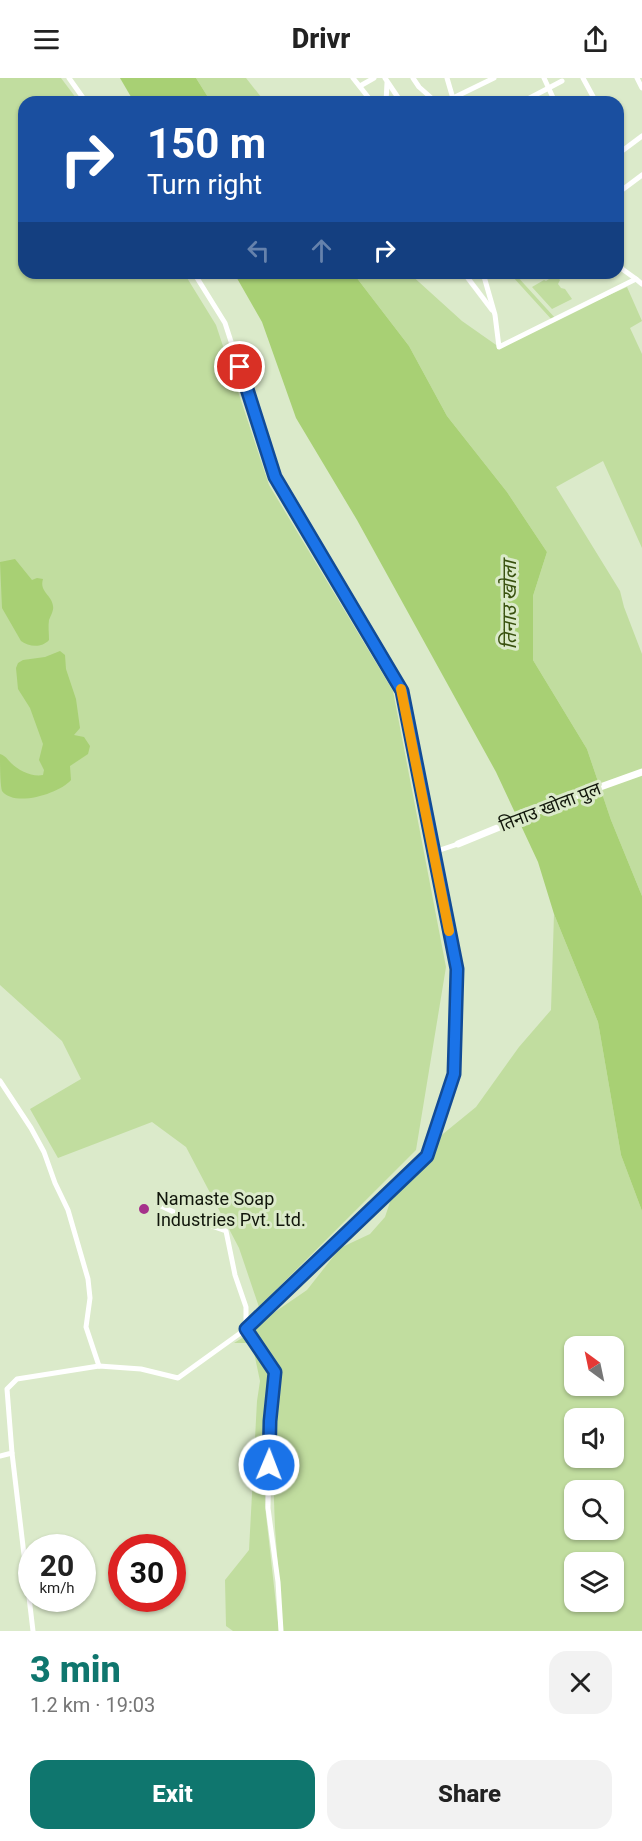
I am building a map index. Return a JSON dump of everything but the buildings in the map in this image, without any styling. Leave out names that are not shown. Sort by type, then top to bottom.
[{"type":"street","points":[[69,78],[82,96]]},
{"type":"street","points":[[353,78],[367,96]]},
{"type":"street","points":[[360,86],[374,78]]},
{"type":"street","points":[[413,78],[429,96]]},
{"type":"street","points":[[447,78],[452,96]]},
{"type":"street","points":[[460,96],[494,78]]},
{"type":"street","points":[[544,78],[552,96]]},
{"type":"street","points":[[584,78],[593,96]]},
{"type":"street","points":[[637,78],[642,88]]},
{"type":"street","points":[[386,80],[386,96]]},
{"type":"street","points":[[386,80],[397,96]]},
{"type":"street","points":[[534,96],[562,81]]},
{"type":"street","points":[[624,150],[642,136]]},
{"type":"street","points":[[624,188],[642,175]]},
{"type":"street","points":[[624,270],[642,284]]},
{"type":"street","points":[[33,1631],[12,1453],[8,1389],[17,1379],[99,1366],[141,1369],[178,1378],[246,1329],[427,1156],[454,1074],[457,969],[402,691],[275,477],[225,323],[198,279]]},
{"type":"street","points":[[468,279],[495,315]]},
{"type":"street","points":[[485,279],[495,315],[499,347],[636,279]]},
{"type":"street","name":"तिनाउ खोला पुल","points":[[458,844],[578,795],[642,772]]},
{"type":"street","points":[[434,852],[458,844]]},
{"type":"street","points":[[0,1082],[44,1152],[68,1210],[88,1279],[90,1298],[86,1327],[99,1366]]},
{"type":"street","points":[[157,1204],[180,1215],[226,1231],[235,1275],[246,1307],[246,1329],[275,1372],[270,1421],[268,1508],[278,1582],[281,1631]]},
{"type":"street","points":[[0,1389],[8,1389]]},
{"type":"street","points":[[0,1456],[12,1453]]},
{"type":"shaded area","points":[[0,78],[61,78],[74,96],[18,96],[18,279],[188,279],[216,325],[269,485],[393,691],[446,967],[416,1150],[259,1307],[239,1248],[186,1147],[152,1122],[58,1158],[30,1109],[81,1079],[62,1041],[0,985]]},
{"type":"shaded area","points":[[196,78],[246,78],[260,96],[207,96]]},
{"type":"shaded area","points":[[358,279],[416,279],[462,321],[499,347],[552,320],[515,279],[520,279],[556,319],[627,287],[642,321],[630,328],[642,354],[642,548],[603,461],[556,487],[620,591],[642,654],[642,896],[611,820],[587,749],[533,660],[533,596],[547,552],[507,492],[447,416],[409,346]]},
{"type":"shaded area","points":[[559,279],[558,284],[572,299],[552,309],[532,287],[546,281]]},
{"type":"shaded area","points":[[554,914],[598,1022],[621,1155],[642,1211],[642,1631],[283,1631],[275,1528],[272,1446],[273,1411],[280,1372],[253,1327],[307,1290],[340,1248],[370,1234],[385,1217],[393,1193],[438,1138],[476,1107],[519,1047],[551,1010]]},
{"type":"shaded area","points":[[247,1335],[252,1343],[234,1343]]},
{"type":"shaded area","points":[[252,1344],[266,1361],[270,1374],[265,1419],[265,1506],[279,1631],[233,1631],[226,1626],[225,1580],[249,1550],[260,1381]]},
{"type":"water","points":[[120,78],[196,78],[207,96],[130,96]]},
{"type":"water","name":"तिनाउ खोला","points":[[237,279],[358,279],[409,346],[447,416],[507,492],[547,552],[533,596],[533,660],[587,749],[611,820],[642,896],[642,1211],[621,1155],[598,1022],[554,914],[538,862],[496,772],[357,520],[296,418],[262,322]]},
{"type":"water","points":[[15,559],[32,580],[43,579],[44,590],[52,602],[49,640],[46,643],[32,645],[21,641],[2,608],[0,562]]},
{"type":"water","points":[[60,651],[65,655],[66,669],[76,699],[80,728],[74,735],[84,737],[90,746],[88,754],[70,766],[71,780],[57,790],[37,797],[8,796],[1,788],[0,754],[26,773],[43,775],[44,770],[39,760],[43,744],[30,708],[18,689],[16,668],[23,660],[45,657]]},
{"type":"slow traffic","points":[[401,689],[449,931]]},
{"type":"place","name":"Namaste Soap Industries Pvt. Ltd.","points":[[144,1209]]},
{"type":"route","points":[[240,367],[275,477],[402,691],[457,969],[454,1074],[427,1156],[246,1329],[275,1372],[270,1421],[269,1465]]}]
